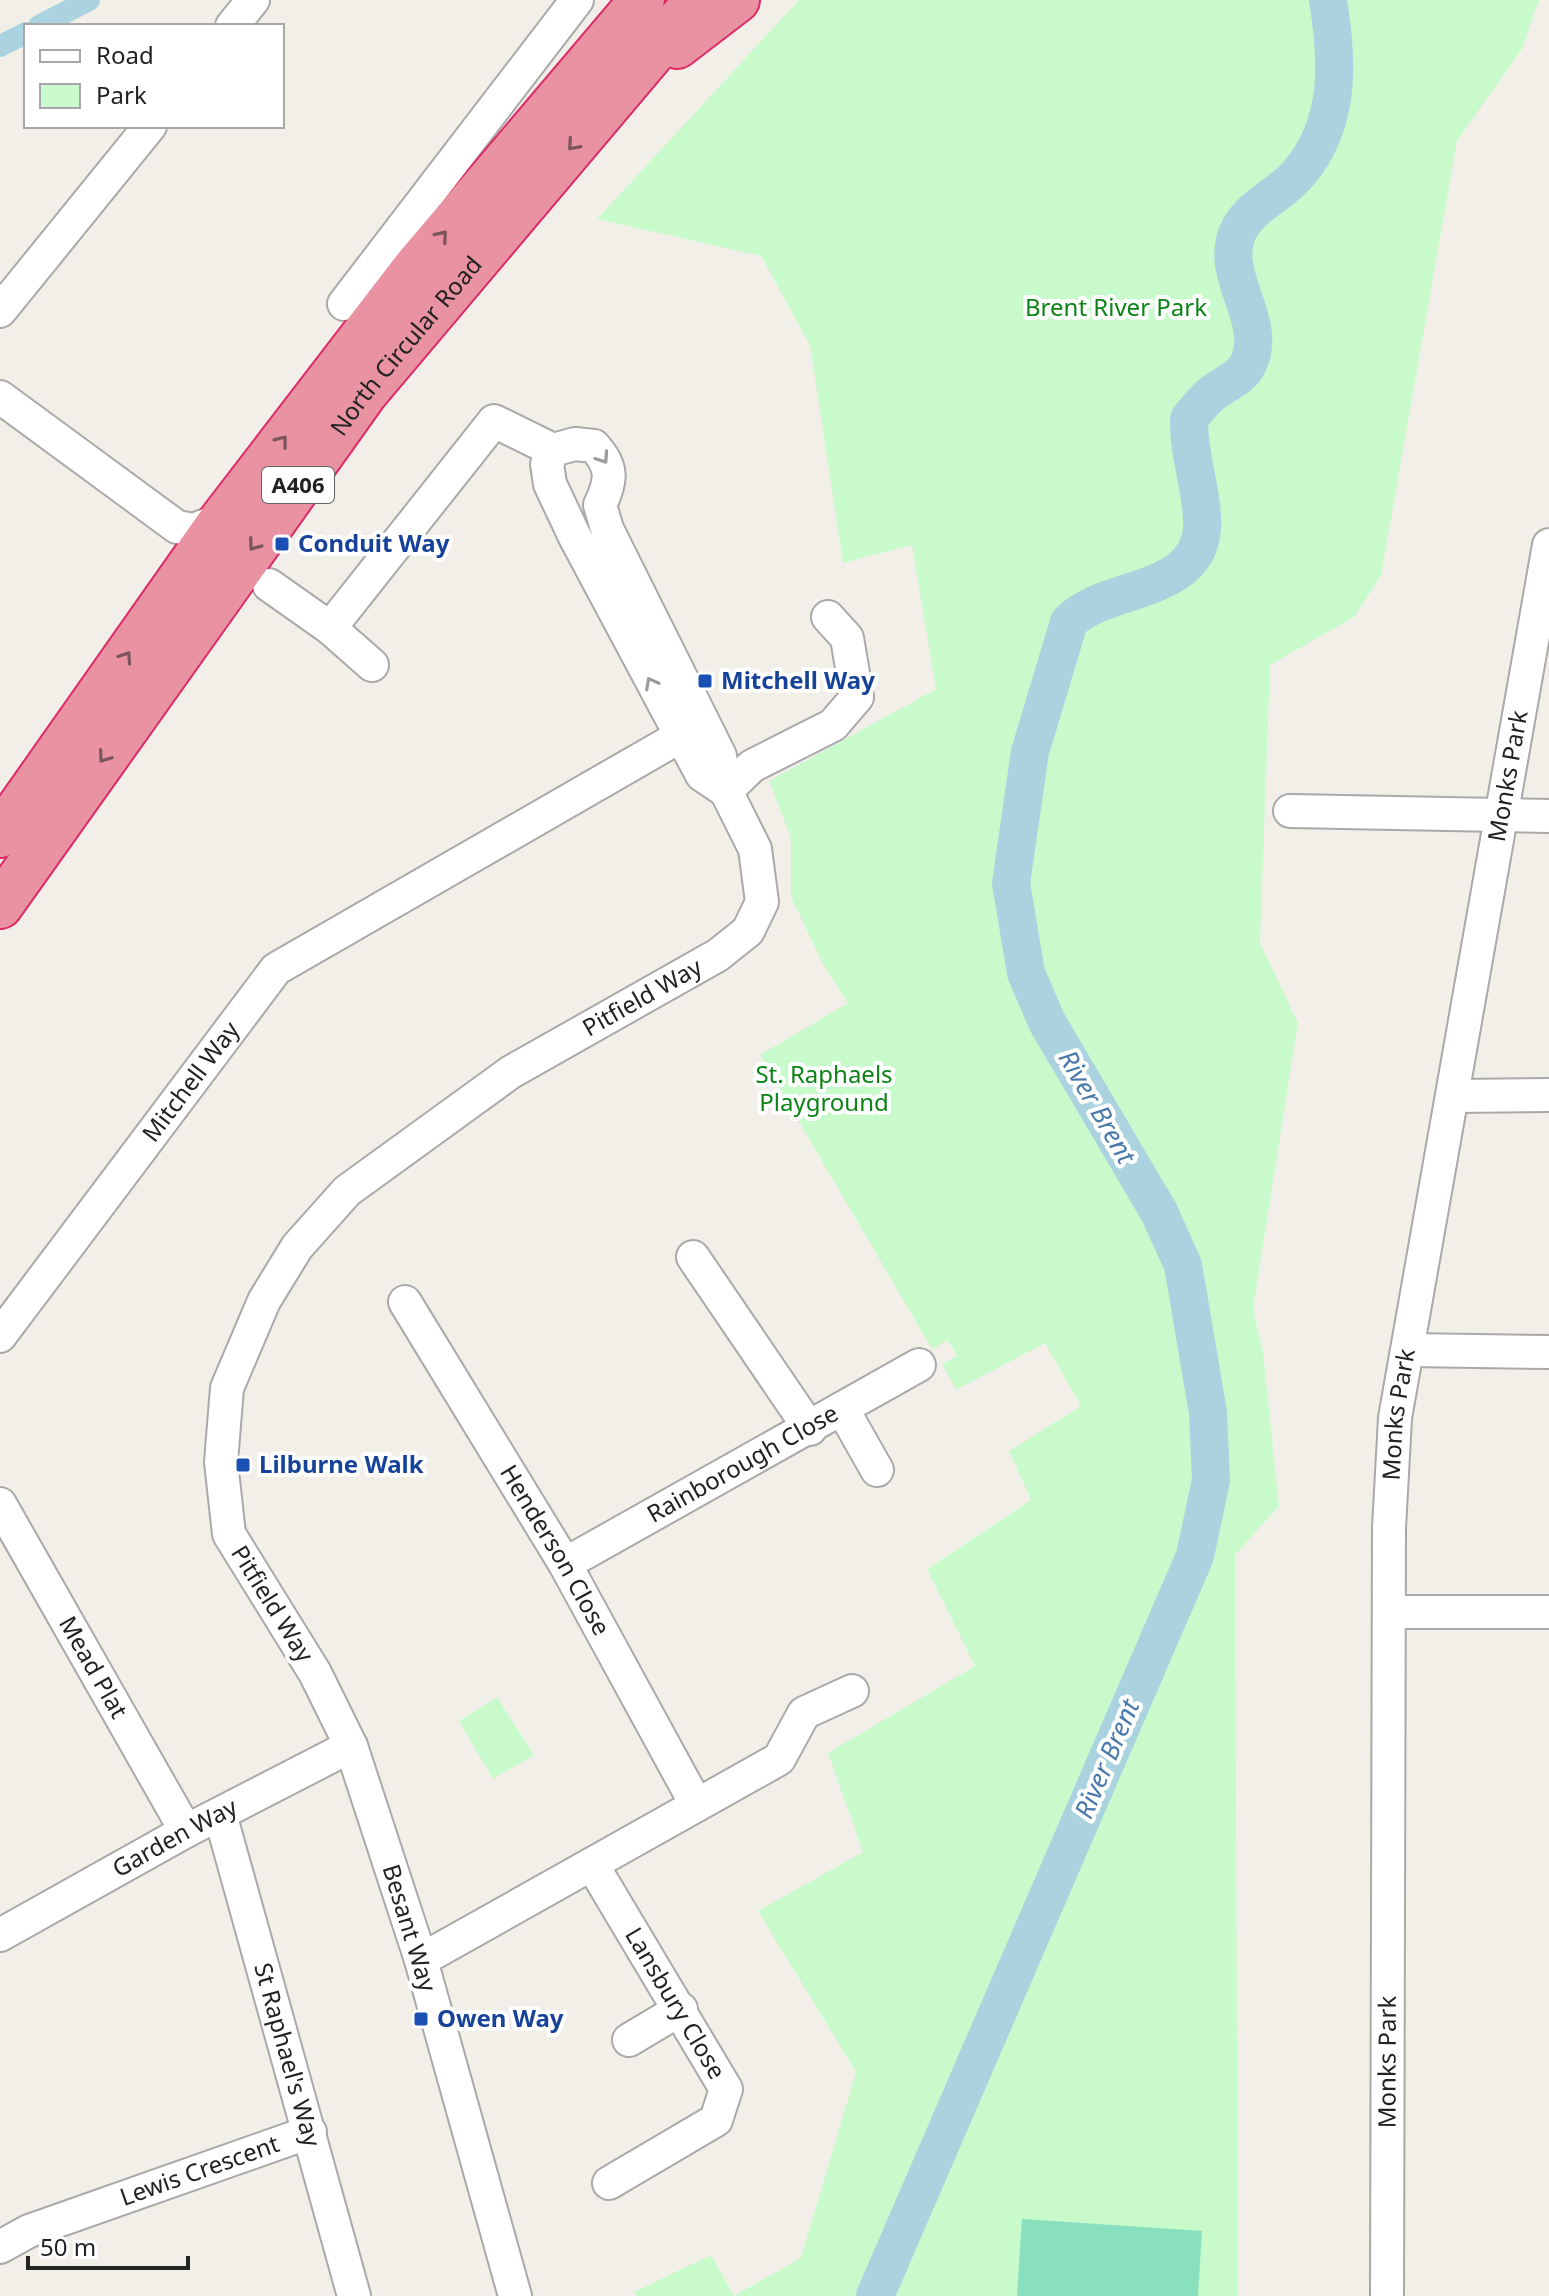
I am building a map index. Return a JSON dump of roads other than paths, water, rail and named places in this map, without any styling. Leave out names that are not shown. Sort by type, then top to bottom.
[{"type":"highway","points":[[590,60],[621,0]]},
{"type":"highway","name":"North Circular Road","points":[[0,835],[223,518],[415,268],[642,0]]},
{"type":"highway","name":"North Circular Road","points":[[0,906],[365,393],[697,0]]},
{"type":"highway","points":[[624,86],[737,0]]},
{"type":"street","points":[[234,24],[253,0]]},
{"type":"street","points":[[344,304],[577,0]]},
{"type":"street","points":[[0,311],[148,128]]},
{"type":"street","points":[[0,397],[177,527],[194,530],[209,527],[223,518]]},
{"type":"street","points":[[330,628],[494,421],[553,450],[575,444],[594,446],[606,459],[611,471],[609,487],[600,505],[607,529],[720,756],[726,791]]},
{"type":"street","name":"Pitfield Way","points":[[351,1746],[315,1673],[229,1534],[221,1462],[227,1388],[264,1301],[297,1247],[347,1191],[511,1072],[718,955],[748,931],[762,902],[755,849],[726,791],[702,775],[679,737],[550,484],[547,464],[553,450]]},
{"type":"street","name":"Monks Park","points":[[1387,2296],[1390,1475],[1395,1418],[1549,545]]},
{"type":"street","points":[[269,585],[330,628],[372,665]]},
{"type":"street","points":[[726,791],[752,766],[833,725],[857,697],[847,638],[828,617]]},
{"type":"street","name":"Mitchell Way","points":[[0,1336],[276,969],[679,737]]},
{"type":"street","points":[[1290,811],[1549,816]]},
{"type":"street","points":[[1454,1096],[1549,1095]]},
{"type":"street","points":[[693,1257],[810,1429]]},
{"type":"street","name":"Henderson Close","points":[[405,1302],[565,1564],[696,1804]]},
{"type":"street","points":[[1408,1350],[1549,1352]]},
{"type":"street","name":"Rainborough Close","points":[[565,1564],[919,1365]]},
{"type":"street","points":[[843,1410],[877,1470]]},
{"type":"street","name":"Mead Plat","points":[[0,1504],[186,1831]]},
{"type":"street","points":[[1390,1612],[1549,1612]]},
{"type":"street","points":[[421,1960],[779,1759],[804,1713],[852,1691]]},
{"type":"street","name":"Garden Way","points":[[0,1935],[186,1831],[351,1746]]},
{"type":"street","name":"Besant Way","points":[[351,1746],[421,1960],[515,2296]]},
{"type":"street","name":"St Raphael's Way","points":[[220,1814],[354,2296]]},
{"type":"street","name":"Lansbury Close","points":[[593,1866],[726,2089],[716,2120],[609,2183]]},
{"type":"street","points":[[629,2040],[681,2009]]},
{"type":"street","name":"Lewis Crescent","points":[[0,2247],[29,2231],[310,2132]]},
{"type":"waterway","points":[[43,24],[89,0]]},
{"type":"waterway","name":"River Brent","points":[[875,2296],[1195,1556],[1211,1480],[1208,1413],[1183,1265],[1159,1212],[1047,1022],[1026,973],[1011,883],[1030,752],[1069,622],[1104,601],[1167,577],[1184,566],[1197,550],[1202,515],[1189,419],[1209,396],[1244,371],[1253,349],[1253,331],[1237,279],[1234,244],[1247,218],[1299,173],[1323,133],[1333,91],[1334,68],[1328,0]]},
{"type":"waterway","points":[[0,46],[24,34]]},
{"type":"place","name":"Conduit Way","points":[[282,544]]},
{"type":"place","name":"Mitchell Way","points":[[705,681]]},
{"type":"place","name":"Lilburne Walk","points":[[243,1465]]},
{"type":"place","name":"Owen Way","points":[[421,2019]]},
{"type":"park label","name":"Brent River Park","points":[[1116,308]]},
{"type":"park label","name":"St. Raphaels Playground","points":[[824,1089]]}]
